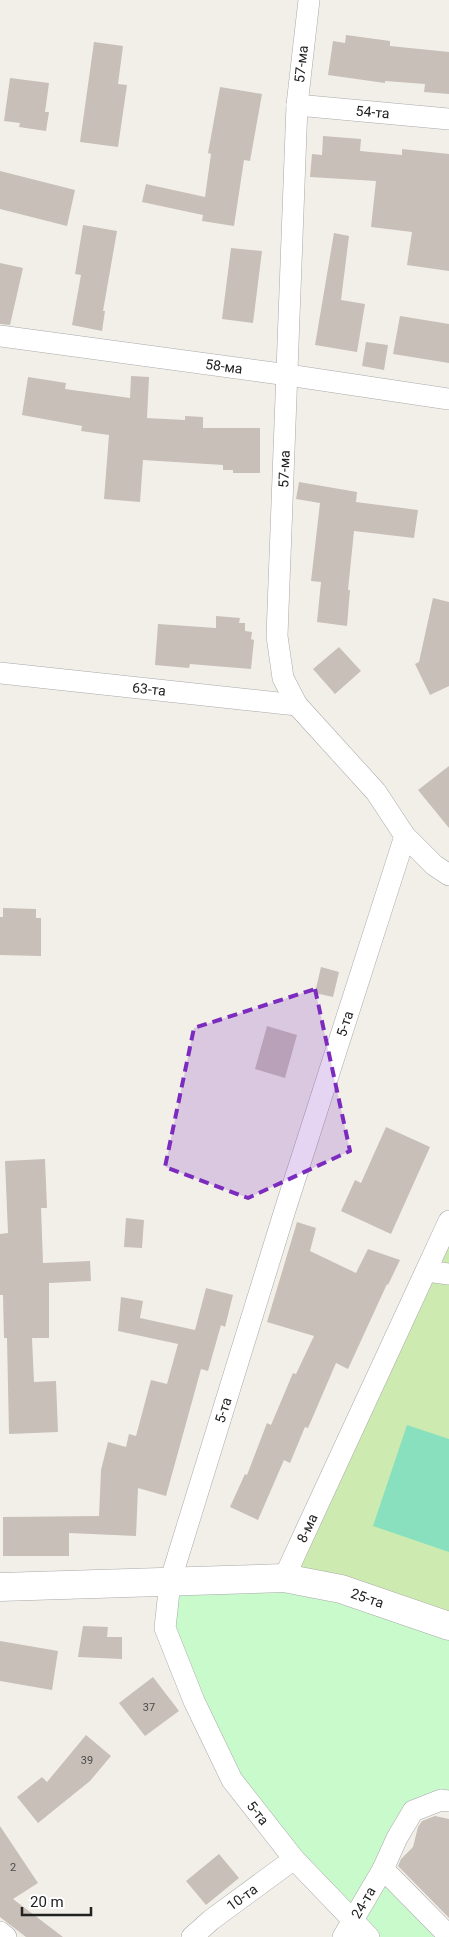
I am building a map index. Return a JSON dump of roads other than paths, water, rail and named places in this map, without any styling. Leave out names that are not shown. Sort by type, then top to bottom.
[{"type":"street","name":"57-ма","points":[[309,0],[297,105],[278,636],[283,678],[297,705],[376,792],[405,836],[434,865],[449,875]]},
{"type":"street","name":"54-та","points":[[297,105],[449,119]]},
{"type":"street","name":"58-ма","points":[[0,336],[449,399]]},
{"type":"street","name":"63-та","points":[[0,674],[297,705]]},
{"type":"street","name":"5-та","points":[[369,1937],[348,1929],[232,1780],[194,1701],[165,1628],[170,1582],[285,1210],[405,836]]},
{"type":"street","name":"8-ма","points":[[284,1578],[449,1221]]},
{"type":"street","points":[[427,1271],[449,1274]]},
{"type":"street","points":[[0,1587],[284,1578]]},
{"type":"street","name":"25-та","points":[[284,1578],[341,1589],[449,1626]]},
{"type":"street","points":[[449,1801],[441,1800],[413,1811],[397,1838],[383,1869],[449,1936]]},
{"type":"street","name":"10-та","points":[[192,1937],[211,1920],[294,1859]]},
{"type":"street","name":"24-та","points":[[348,1929],[383,1869]]},
{"type":"street","points":[[0,1932],[6,1937]]}]
